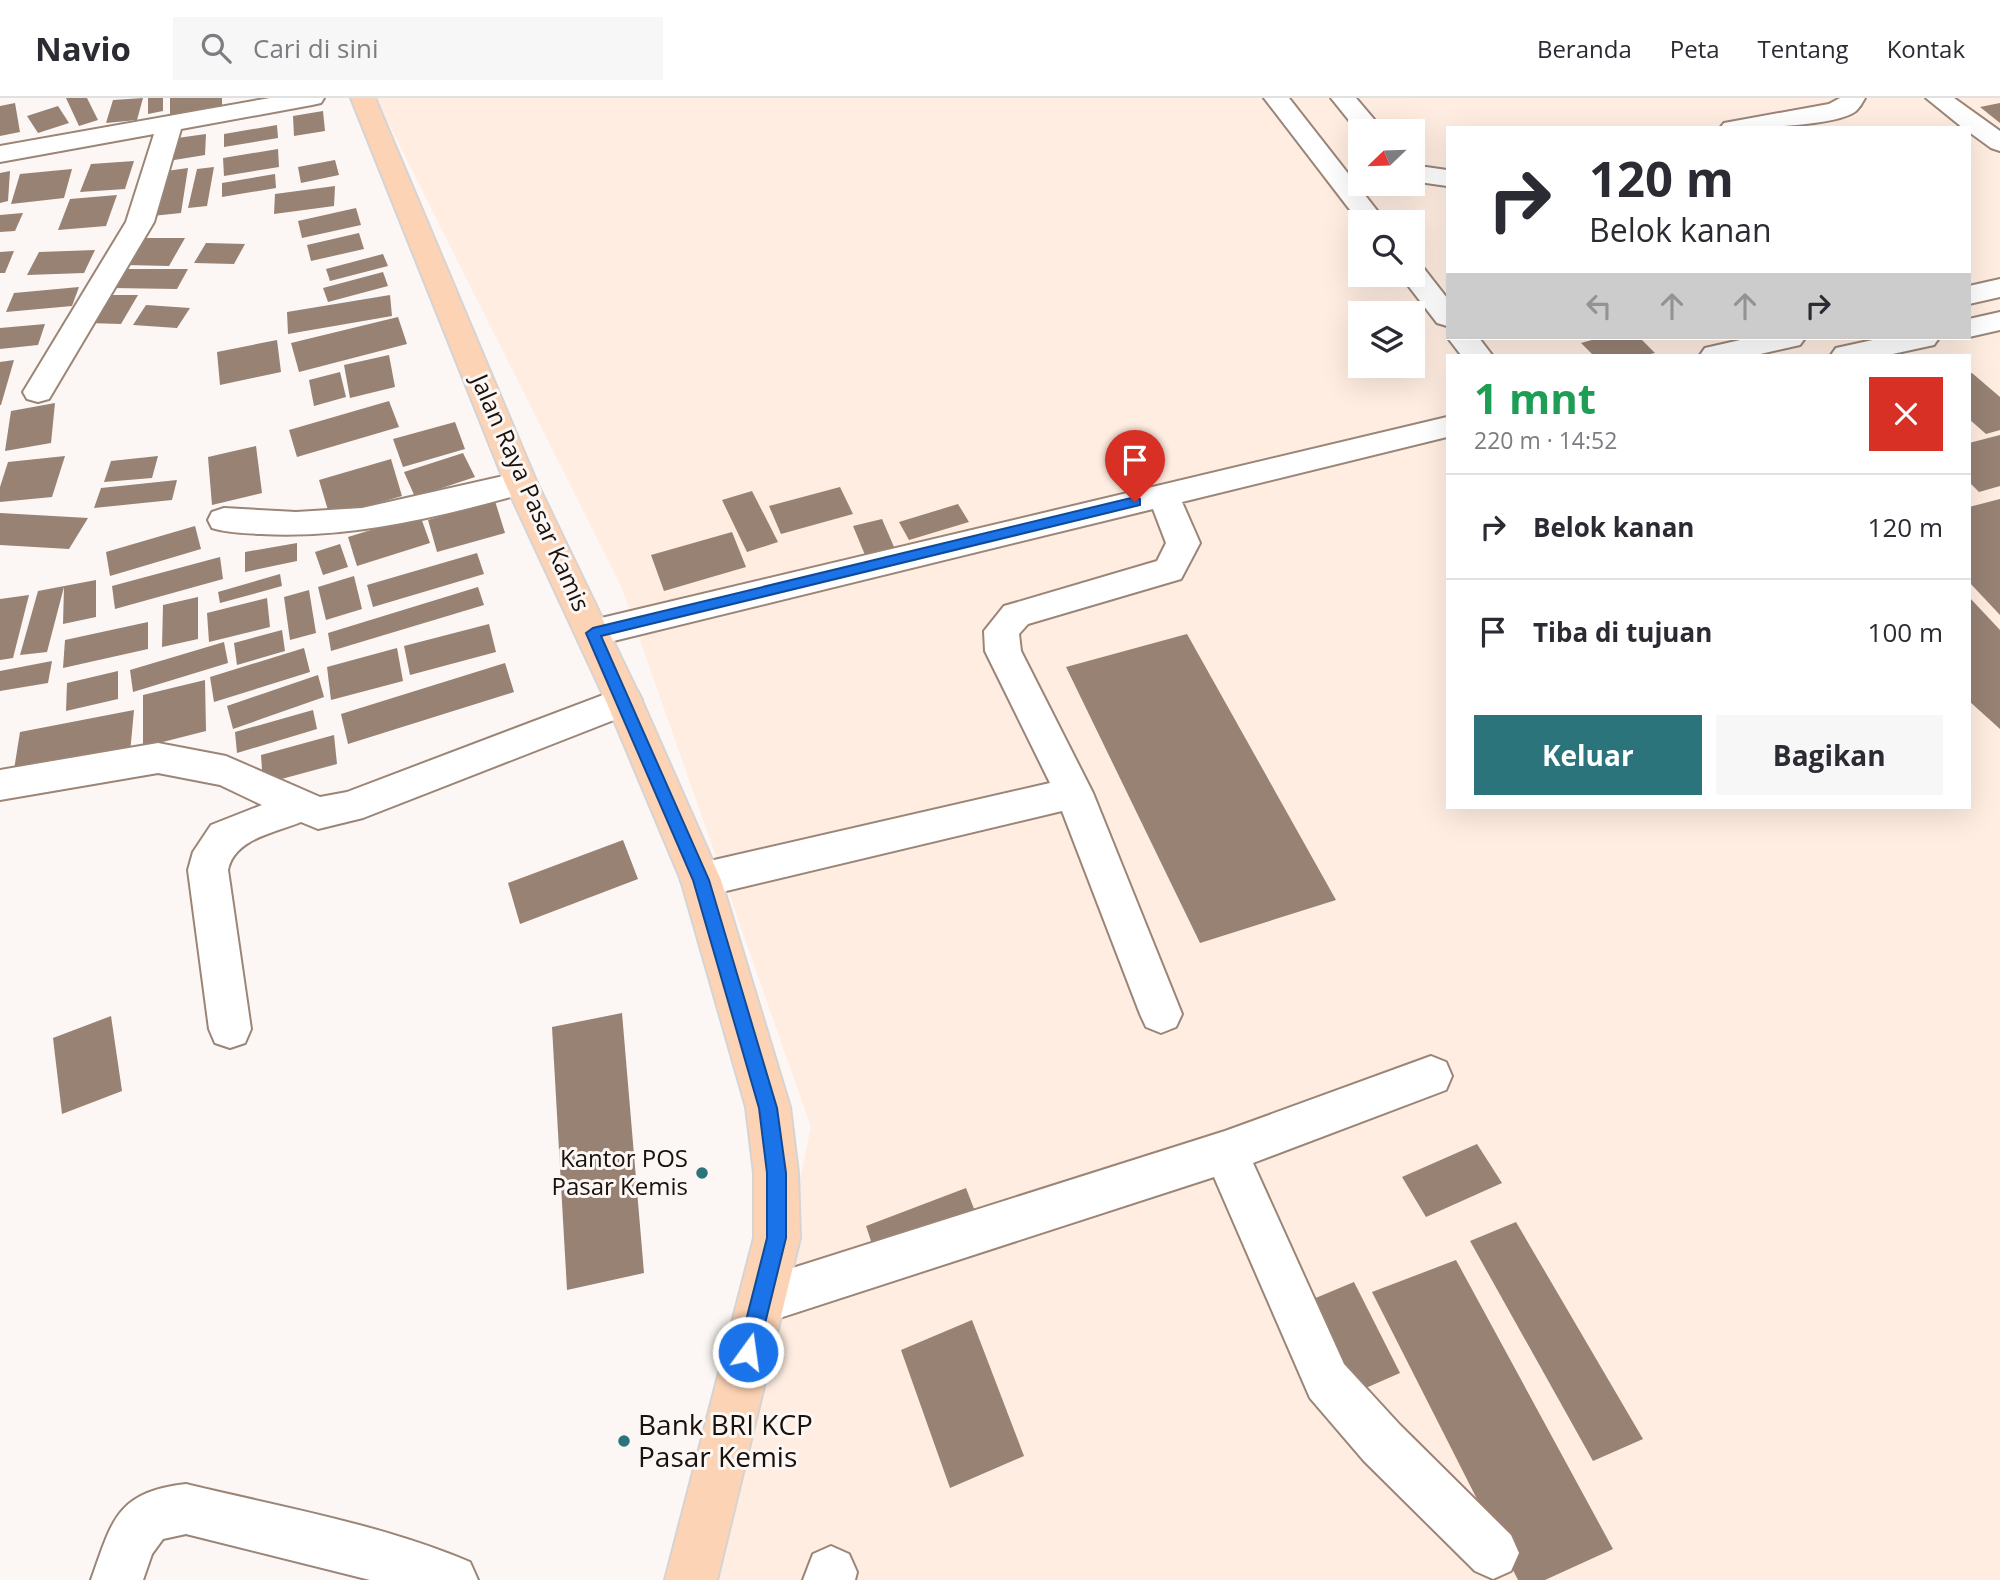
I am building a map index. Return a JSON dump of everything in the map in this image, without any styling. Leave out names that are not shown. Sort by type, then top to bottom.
[{"type":"main road","name":"Jalan Raya Pasar Kamis","points":[[363,98],[520,482],[624,701],[701,880],[768,1108],[776,1173],[777,1238],[691,1580]]},
{"type":"street","points":[[0,154],[312,98]]},
{"type":"street","points":[[1276,98],[1364,210]]},
{"type":"street","points":[[1343,98],[1361,119]]},
{"type":"street","points":[[1745,126],[1833,111],[1846,107],[1853,98]]},
{"type":"street","points":[[1938,98],[2000,143]]},
{"type":"street","points":[[38,392],[140,222],[170,122]]},
{"type":"street","points":[[1425,176],[1446,178]]},
{"type":"street","points":[[1424,287],[1446,316]]},
{"type":"street","points":[[1971,295],[2000,288]]},
{"type":"street","points":[[1971,328],[2000,321]]},
{"type":"street","points":[[1465,340],[1476,354]]},
{"type":"street","points":[[1719,354],[1781,340]]},
{"type":"street","points":[[1851,354],[1915,340]]},
{"type":"street","points":[[593,633],[1446,427]]},
{"type":"street","points":[[224,520],[296,524],[362,520],[520,482]]},
{"type":"street","points":[[1161,1014],[1073,793],[1003,651],[1001,631],[1016,615],[1169,570],[1183,543],[1173,515],[1162,496]]},
{"type":"street","points":[[0,785],[158,758],[226,771],[318,813],[350,807],[624,701]]},
{"type":"street","points":[[701,880],[1073,793]]},
{"type":"street","points":[[230,1028],[208,870],[212,852],[225,836],[300,806]]},
{"type":"street","points":[[761,1301],[1225,1152],[1431,1076]]},
{"type":"street","points":[[1225,1152],[1327,1381],[1382,1443],[1493,1553]]},
{"type":"street","points":[[117,1580],[131,1539],[146,1518],[163,1511],[186,1509],[366,1553],[452,1580]]},
{"type":"shaded area","points":[[376,98],[2000,98],[2000,1580],[715,1580],[811,1127],[621,586]]},
{"type":"building","points":[[66,98],[87,98],[98,120],[79,126]]},
{"type":"building","points":[[143,98],[137,120],[106,123],[113,100]]},
{"type":"building","points":[[148,98],[163,98],[163,111],[148,114]]},
{"type":"building","points":[[170,98],[222,98],[222,108],[170,116]]},
{"type":"building","points":[[15,103],[20,132],[0,136],[0,106]]},
{"type":"building","points":[[2000,103],[2000,123],[1980,107]]},
{"type":"building","points":[[58,106],[69,123],[38,133],[27,116]]},
{"type":"building","points":[[323,111],[325,131],[294,136],[293,116]]},
{"type":"building","points":[[277,125],[278,138],[224,147],[224,134]]},
{"type":"building","points":[[206,134],[205,155],[168,161],[170,139]]},
{"type":"building","points":[[278,149],[279,167],[224,176],[223,158]]},
{"type":"building","points":[[335,160],[339,175],[301,183],[298,167]]},
{"type":"building","points":[[134,161],[125,189],[80,192],[91,164]]},
{"type":"building","points":[[214,167],[207,206],[188,208],[197,169]]},
{"type":"building","points":[[188,168],[181,213],[152,216],[159,172]]},
{"type":"building","points":[[72,169],[64,198],[11,204],[20,174]]},
{"type":"building","points":[[10,171],[8,201],[0,203],[0,173]]},
{"type":"building","points":[[275,174],[276,188],[222,197],[222,183]]},
{"type":"building","points":[[335,186],[334,206],[274,214],[275,194]]},
{"type":"building","points":[[117,195],[106,226],[58,230],[70,199]]},
{"type":"building","points":[[356,208],[361,225],[302,238],[298,221]]},
{"type":"building","points":[[23,213],[15,231],[0,232],[0,215]]},
{"type":"building","points":[[359,233],[364,249],[311,261],[307,245]]},
{"type":"building","points":[[143,238],[185,238],[169,266],[126,265]]},
{"type":"building","points":[[206,243],[245,244],[234,264],[194,263]]},
{"type":"building","points":[[95,250],[84,273],[27,275],[39,252]]},
{"type":"building","points":[[14,251],[5,273],[0,273],[0,252]]},
{"type":"building","points":[[383,254],[388,266],[330,281],[326,269]]},
{"type":"building","points":[[123,269],[188,269],[177,289],[112,288]]},
{"type":"building","points":[[383,272],[388,286],[328,302],[323,288]]},
{"type":"building","points":[[79,287],[72,306],[6,312],[14,293]]},
{"type":"building","points":[[105,295],[138,295],[121,324],[88,323]]},
{"type":"building","points":[[390,295],[392,316],[288,334],[287,312]]},
{"type":"building","points":[[146,305],[190,308],[177,328],[133,325]]},
{"type":"building","points":[[398,317],[407,344],[299,372],[291,343]]},
{"type":"building","points":[[45,324],[38,345],[0,349],[0,328]]},
{"type":"building","points":[[277,340],[281,372],[220,385],[217,352]]},
{"type":"building","points":[[1592,340],[1642,340],[1655,353],[1592,354],[1581,343]]},
{"type":"building","points":[[389,355],[395,387],[350,398],[344,365]]},
{"type":"building","points":[[14,360],[1,405],[0,405],[0,362]]},
{"type":"building","points":[[340,372],[346,397],[314,406],[309,380]]},
{"type":"building","points":[[1971,373],[2000,397],[2000,430],[1986,434],[1971,421]]},
{"type":"building","points":[[389,401],[399,427],[297,457],[289,430]]},
{"type":"building","points":[[55,403],[51,443],[5,451],[11,411]]},
{"type":"building","points":[[455,422],[465,449],[403,467],[393,439]]},
{"type":"building","points":[[2000,435],[2000,486],[1979,492],[1971,484],[1971,442]]},
{"type":"building","points":[[256,446],[262,493],[212,505],[208,457]]},
{"type":"building","points":[[463,453],[475,477],[415,497],[404,472]]},
{"type":"building","points":[[65,456],[52,497],[0,502],[0,487],[8,462]]},
{"type":"building","points":[[158,456],[152,478],[104,482],[111,461]]},
{"type":"building","points":[[391,459],[402,496],[330,517],[319,480]]},
{"type":"building","points":[[177,480],[172,500],[94,508],[101,488]]},
{"type":"building","points":[[840,487],[853,514],[781,534],[769,506]]},
{"type":"building","points":[[752,491],[778,542],[747,552],[722,500]]},
{"type":"building","points":[[2000,499],[2000,615],[1971,584],[1971,506]]},
{"type":"building","points":[[495,501],[505,533],[437,552],[428,520]]},
{"type":"building","points":[[958,504],[969,522],[909,540],[899,522]]},
{"type":"building","points":[[0,513],[88,518],[69,549],[0,545]]},
{"type":"building","points":[[420,515],[430,543],[357,566],[348,537]]},
{"type":"building","points":[[882,519],[894,547],[865,555],[853,526]]},
{"type":"building","points":[[195,526],[201,549],[110,576],[106,552]]},
{"type":"building","points":[[732,532],[746,567],[664,591],[651,555]]},
{"type":"building","points":[[297,543],[297,561],[245,572],[245,552]]},
{"type":"building","points":[[340,544],[348,567],[323,575],[315,552]]},
{"type":"building","points":[[477,553],[484,574],[373,607],[367,585]]},
{"type":"building","points":[[220,557],[223,579],[115,609],[112,586]]},
{"type":"building","points":[[280,574],[282,586],[220,603],[218,592]]},
{"type":"building","points":[[354,576],[362,609],[326,620],[318,587]]},
{"type":"building","points":[[96,580],[96,617],[63,624],[64,587],[47,652],[20,655],[38,591]]},
{"type":"building","points":[[478,587],[484,605],[331,651],[328,633]]},
{"type":"building","points":[[309,590],[316,633],[290,640],[284,597]]},
{"type":"building","points":[[29,595],[13,658],[0,660],[0,599]]},
{"type":"building","points":[[198,597],[198,639],[162,647],[163,605]]},
{"type":"building","points":[[267,598],[270,627],[209,642],[207,613]]},
{"type":"building","points":[[1971,599],[2000,630],[2000,729],[1971,703]]},
{"type":"building","points":[[148,622],[148,649],[63,668],[65,640]]},
{"type":"building","points":[[489,624],[496,652],[410,675],[404,646]]},
{"type":"building","points":[[282,630],[285,651],[237,665],[234,643]]},
{"type":"building","points":[[1187,634],[1336,900],[1200,943],[1066,667]]},
{"type":"building","points":[[224,642],[228,663],[133,692],[130,670]]},
{"type":"building","points":[[304,648],[310,672],[214,702],[210,677]]},
{"type":"building","points":[[397,648],[403,681],[331,700],[327,667]]},
{"type":"building","points":[[52,661],[48,683],[0,691],[0,671]]},
{"type":"building","points":[[505,663],[514,692],[348,744],[341,714]]},
{"type":"building","points":[[118,671],[118,699],[66,711],[67,683]]},
{"type":"building","points":[[318,675],[324,697],[233,729],[227,706]]},
{"type":"building","points":[[205,680],[206,731],[143,747],[143,695]]},
{"type":"building","points":[[134,710],[130,753],[13,776],[20,732]]},
{"type":"building","points":[[313,710],[317,729],[237,753],[235,732]]},
{"type":"building","points":[[334,735],[337,764],[263,784],[261,755]]},
{"type":"building","points":[[623,840],[638,879],[520,924],[508,883]]},
{"type":"building","points":[[622,1013],[644,1273],[567,1290],[552,1027]]},
{"type":"building","points":[[111,1016],[122,1091],[62,1114],[53,1038]]},
{"type":"building","points":[[1477,1144],[1502,1183],[1426,1217],[1402,1177]]},
{"type":"building","points":[[966,1188],[976,1214],[875,1253],[866,1226]]},
{"type":"building","points":[[1516,1222],[1643,1439],[1593,1461],[1470,1241]]},
{"type":"building","points":[[1456,1260],[1613,1549],[1545,1580],[1518,1580],[1372,1292]]},
{"type":"building","points":[[1354,1282],[1400,1373],[1352,1394],[1306,1302]]},
{"type":"building","points":[[972,1320],[1024,1456],[950,1488],[901,1350]]},
{"type":"place","name":"Kantor POS Pasar Kemis","points":[[702,1173]]},
{"type":"place","name":"Bank BRI KCP Pasar Kemis","points":[[624,1441]]},
{"type":"route","points":[[748,1352],[777,1238],[776,1173],[768,1108],[701,880],[593,633],[1135,502]]}]
